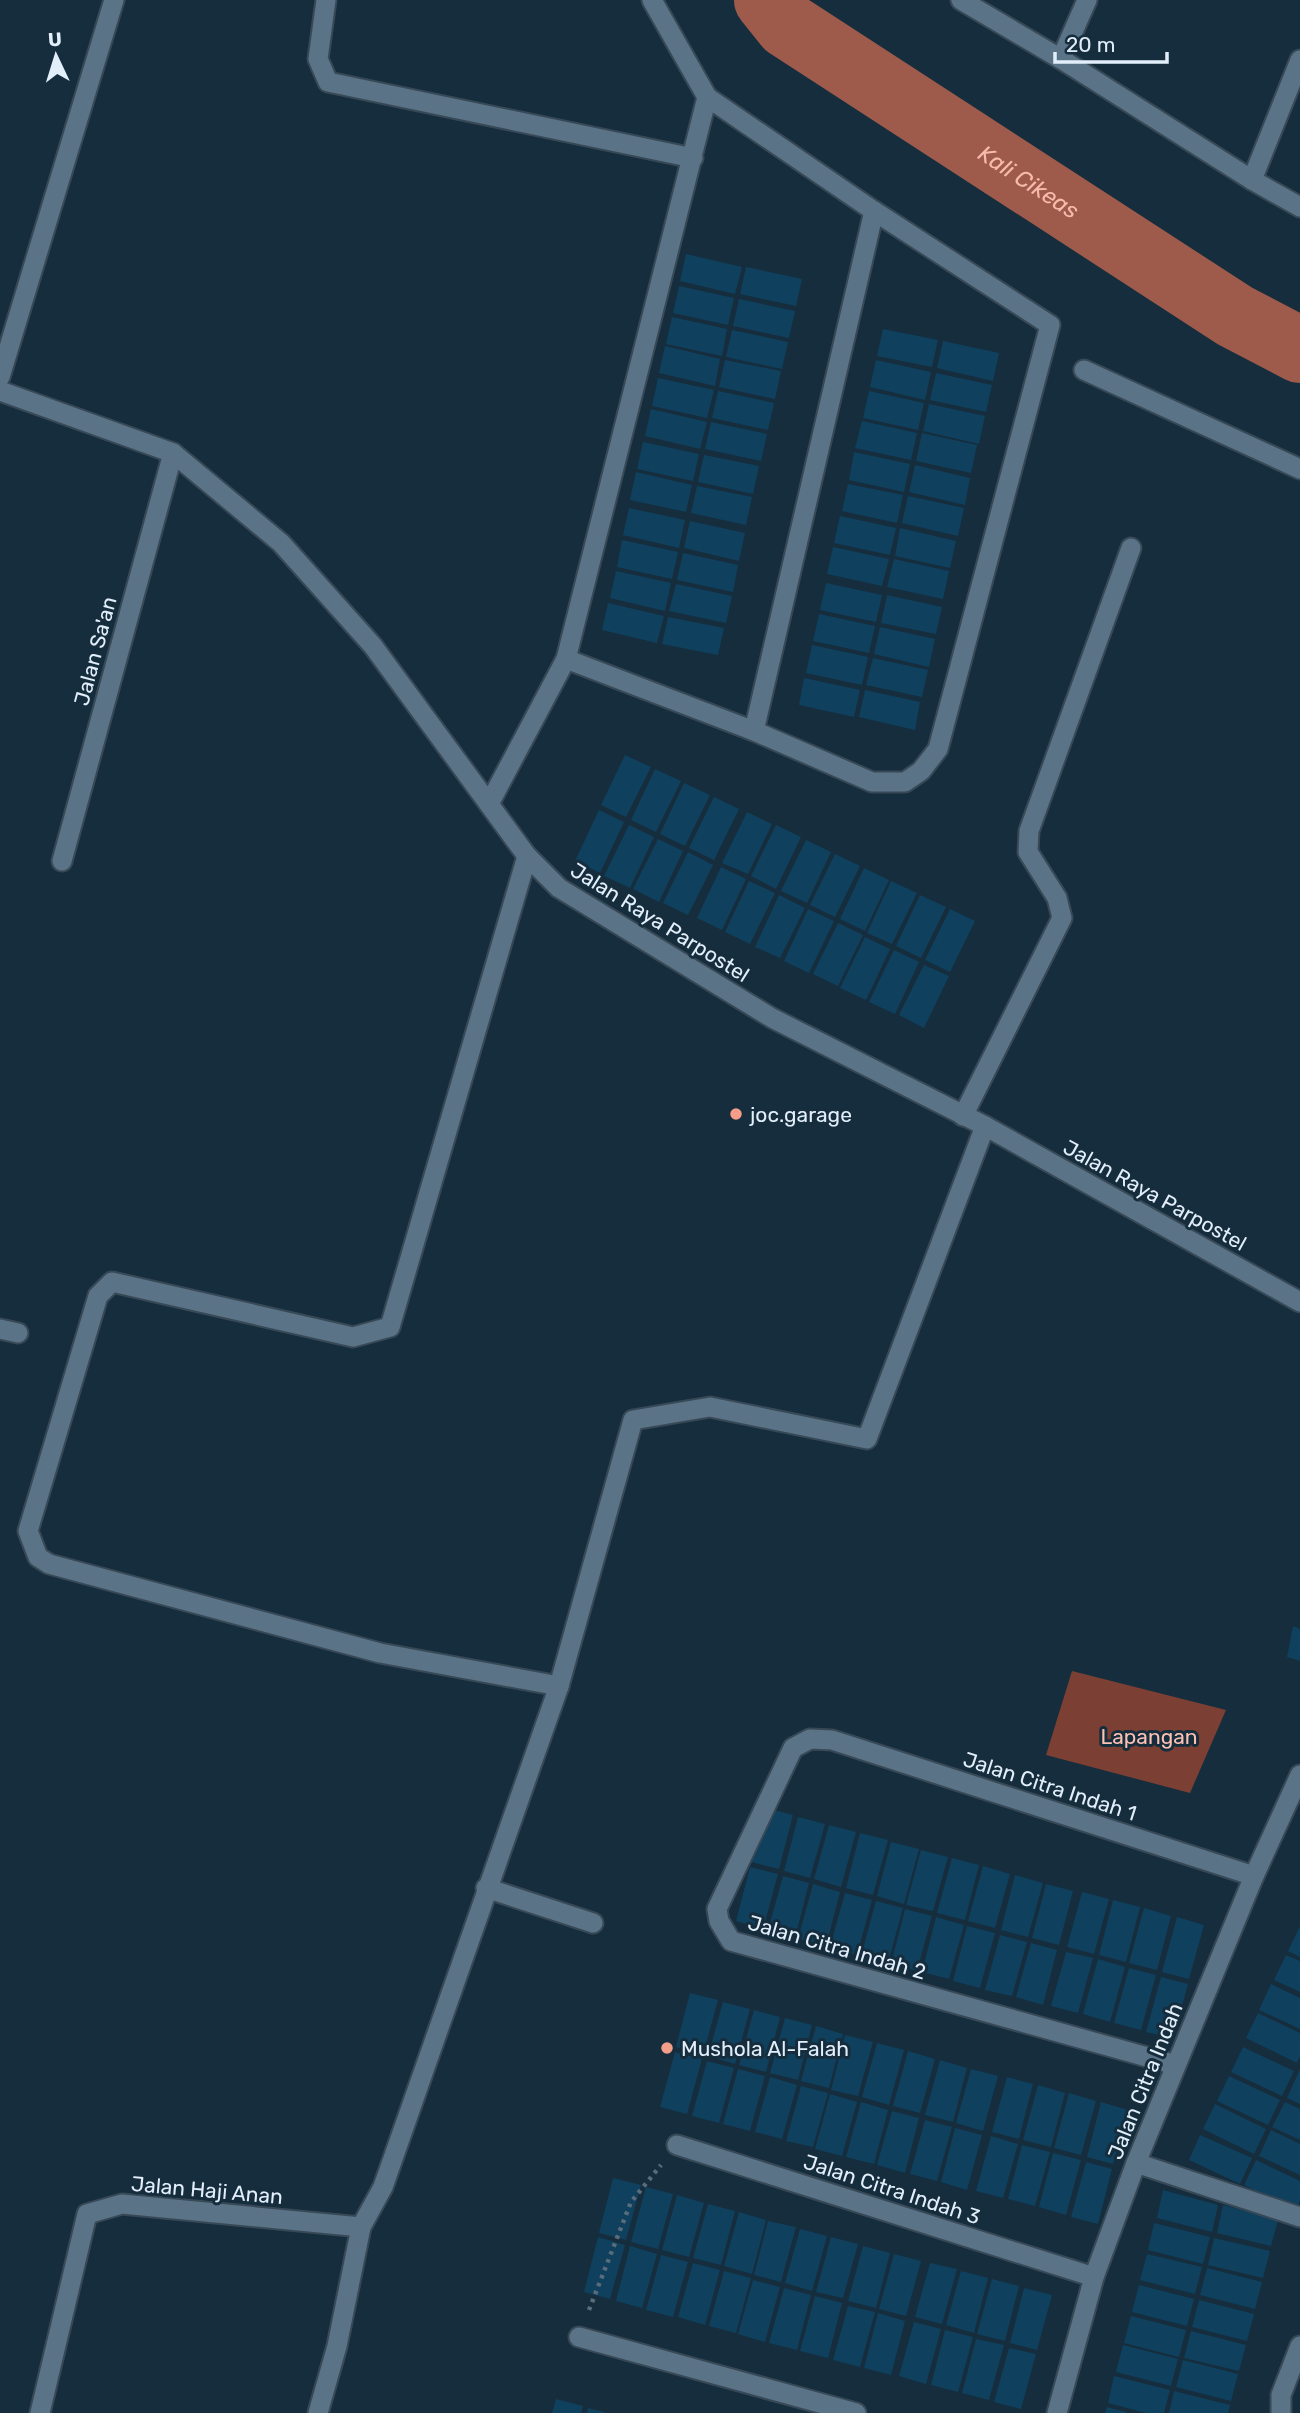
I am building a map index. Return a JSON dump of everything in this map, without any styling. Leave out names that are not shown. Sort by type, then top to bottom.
[{"type":"street","points":[[0,377],[114,0]]},
{"type":"street","points":[[326,0],[318,59],[328,82],[693,158]]},
{"type":"street","points":[[566,659],[754,731],[872,782],[905,782],[921,771],[938,749],[1050,325],[874,211],[707,97],[652,0]]},
{"type":"street","points":[[961,0],[1062,59],[1252,180],[1300,206]]},
{"type":"street","points":[[1062,59],[1087,0]]},
{"type":"street","points":[[1252,180],[1300,60]]},
{"type":"street","points":[[489,804],[566,659],[707,97]]},
{"type":"street","points":[[754,731],[874,211]]},
{"type":"street","points":[[1084,370],[1300,469]]},
{"type":"street","name":"Jalan Raya Parpostel","points":[[0,391],[173,453],[281,542],[373,646],[527,856],[559,888],[772,1018],[985,1126],[1300,1302]]},
{"type":"street","name":"Jalan Sa'an","points":[[62,861],[173,453]]},
{"type":"street","points":[[964,1115],[1062,918],[1057,898],[1028,852],[1029,831],[1131,548]]},
{"type":"street","points":[[527,856],[390,1327],[353,1337],[112,1282],[98,1296],[28,1531],[38,1557],[49,1564],[380,1653],[559,1686]]},
{"type":"street","points":[[318,2413],[337,2346],[361,2227],[383,2187],[559,1686],[633,1420],[710,1407],[867,1438],[985,1126]]},
{"type":"street","name":"Jalan Citra Indah 2","points":[[832,1740],[810,1739],[793,1748],[718,1909],[719,1921],[731,1941],[1176,2065]]},
{"type":"street","name":"Jalan Citra Indah 1","points":[[832,1740],[1254,1876]]},
{"type":"street","name":"Jalan Citra Indah","points":[[1057,2413],[1094,2277],[1136,2163],[1254,1876],[1300,1775]]},
{"type":"street","points":[[486,1888],[593,1923]]},
{"type":"street","name":"Jalan Citra Indah 3","points":[[677,2145],[1094,2277]]},
{"type":"street","points":[[1136,2163],[1300,2217]]},
{"type":"street","name":"Jalan Haji Anan","points":[[40,2413],[87,2214],[122,2204],[361,2227]]},
{"type":"street","points":[[579,2337],[856,2413]]},
{"type":"street","points":[[1281,2413],[1281,2395],[1300,2346]]},
{"type":"path","points":[[579,2337],[631,2202],[677,2145]]},
{"type":"green space","name":"Lapangan","points":[[1072,1671],[1226,1710],[1190,1793],[1046,1755]]},
{"type":"building","points":[[686,254],[742,267],[735,294],[680,281]]},
{"type":"building","points":[[746,267],[802,279],[796,306],[740,294]]},
{"type":"building","points":[[679,286],[734,298],[728,325],[673,313]]},
{"type":"building","points":[[739,299],[795,311],[789,338],[733,326]]},
{"type":"building","points":[[672,317],[727,329],[722,356],[666,344]]},
{"type":"building","points":[[883,329],[938,340],[932,367],[877,356]]},
{"type":"building","points":[[732,330],[788,342],[782,369],[726,357]]},
{"type":"building","points":[[943,341],[999,353],[993,381],[937,368]]},
{"type":"building","points":[[665,346],[720,359],[715,386],[659,373]]},
{"type":"building","points":[[725,360],[781,371],[775,399],[719,387]]},
{"type":"building","points":[[876,360],[931,372],[925,400],[870,387]]},
{"type":"building","points":[[936,373],[992,385],[986,412],[930,400]]},
{"type":"building","points":[[658,378],[714,390],[707,418],[652,406]]},
{"type":"building","points":[[718,391],[774,403],[768,430],[712,418]]},
{"type":"building","points":[[869,391],[924,403],[918,430],[863,418]]},
{"type":"building","points":[[929,404],[985,416],[979,444],[923,431]]},
{"type":"building","points":[[651,409],[707,422],[700,449],[645,436]]},
{"type":"building","points":[[862,421],[917,433],[911,460],[855,448]]},
{"type":"building","points":[[711,422],[767,434],[761,461],[705,449]]},
{"type":"building","points":[[922,433],[977,445],[971,473],[916,461]]},
{"type":"building","points":[[643,442],[699,454],[693,481],[637,469]]},
{"type":"building","points":[[854,452],[910,464],[904,492],[849,480]]},
{"type":"building","points":[[704,455],[759,466],[753,494],[698,482]]},
{"type":"building","points":[[915,465],[970,478],[965,505],[909,492]]},
{"type":"building","points":[[636,472],[692,485],[686,512],[630,500]]},
{"type":"building","points":[[848,484],[903,495],[897,523],[842,511]]},
{"type":"building","points":[[697,486],[752,497],[746,525],[691,513]]},
{"type":"building","points":[[908,496],[964,508],[958,536],[902,523]]},
{"type":"building","points":[[629,508],[685,520],[679,548],[623,535]]},
{"type":"building","points":[[840,516],[896,528],[890,555],[834,543]]},
{"type":"building","points":[[690,521],[745,533],[739,561],[684,548]]},
{"type":"building","points":[[900,528],[956,541],[950,568],[895,556]]},
{"type":"building","points":[[622,540],[678,552],[672,579],[617,567]]},
{"type":"building","points":[[833,547],[889,559],[882,586],[827,574]]},
{"type":"building","points":[[683,553],[738,565],[733,592],[677,580]]},
{"type":"building","points":[[894,559],[949,571],[943,599],[887,587]]},
{"type":"building","points":[[616,571],[671,583],[665,611],[610,598]]},
{"type":"building","points":[[826,583],[882,595],[876,622],[820,610]]},
{"type":"building","points":[[676,584],[732,596],[726,623],[669,611]]},
{"type":"building","points":[[887,595],[942,607],[936,634],[881,623]]},
{"type":"building","points":[[608,603],[664,616],[657,643],[602,630]]},
{"type":"building","points":[[819,614],[875,626],[869,653],[813,641]]},
{"type":"building","points":[[668,617],[724,628],[718,655],[662,644]]},
{"type":"building","points":[[880,627],[935,639],[929,667],[874,654]]},
{"type":"building","points":[[812,645],[868,657],[862,685],[806,673]]},
{"type":"building","points":[[873,658],[928,670],[922,697],[866,685]]},
{"type":"building","points":[[804,678],[860,690],[854,717],[799,705]]},
{"type":"building","points":[[865,690],[920,702],[915,730],[859,717]]},
{"type":"building","points":[[625,755],[651,767],[626,817],[601,805]]},
{"type":"building","points":[[655,769],[681,781],[656,832],[631,820]]},
{"type":"building","points":[[684,783],[710,795],[685,846],[660,834]]},
{"type":"building","points":[[714,797],[739,809],[714,860],[689,848]]},
{"type":"building","points":[[599,810],[624,822],[600,873],[575,861]]},
{"type":"building","points":[[747,812],[772,824],[748,874],[722,863]]},
{"type":"building","points":[[629,825],[654,837],[630,888],[604,876]]},
{"type":"building","points":[[776,825],[801,837],[776,889],[751,876]]},
{"type":"building","points":[[658,839],[683,851],[659,902],[633,889]]},
{"type":"building","points":[[806,840],[831,852],[807,903],[781,891]]},
{"type":"building","points":[[688,852],[713,865],[688,915],[663,903]]},
{"type":"building","points":[[835,854],[860,866],[835,917],[810,905]]},
{"type":"building","points":[[721,867],[746,879],[722,930],[697,918]]},
{"type":"building","points":[[864,868],[889,880],[865,931],[840,919]]},
{"type":"building","points":[[749,881],[775,893],[750,944],[725,932]]},
{"type":"building","points":[[891,881],[917,893],[892,944],[867,933]]},
{"type":"building","points":[[779,895],[805,908],[780,958],[755,947]]},
{"type":"building","points":[[920,895],[946,907],[921,958],[896,946]]},
{"type":"building","points":[[808,909],[834,921],[809,973],[784,961]]},
{"type":"building","points":[[950,909],[975,921],[950,972],[925,960]]},
{"type":"building","points":[[838,923],[863,935],[838,986],[813,974]]},
{"type":"building","points":[[865,937],[890,949],[866,1000],[840,988]]},
{"type":"building","points":[[894,950],[919,962],[895,1014],[869,1002]]},
{"type":"building","points":[[924,965],[949,976],[924,1028],[899,1015]]},
{"type":"building","points":[[1293,1626],[1300,1629],[1300,1661],[1287,1657]]},
{"type":"building","points":[[766,1808],[793,1815],[779,1869],[751,1862]]},
{"type":"building","points":[[798,1817],[825,1824],[810,1878],[784,1871]]},
{"type":"building","points":[[829,1825],[856,1832],[841,1887],[814,1879]]},
{"type":"building","points":[[860,1833],[888,1840],[873,1895],[846,1888]]},
{"type":"building","points":[[891,1842],[919,1849],[904,1904],[877,1896]]},
{"type":"building","points":[[921,1850],[948,1857],[933,1911],[906,1905]]},
{"type":"building","points":[[952,1858],[979,1865],[965,1920],[937,1913]]},
{"type":"building","points":[[983,1866],[1010,1874],[995,1928],[968,1921]]},
{"type":"building","points":[[750,1867],[778,1874],[763,1929],[736,1921]]},
{"type":"building","points":[[1015,1875],[1043,1883],[1028,1937],[1001,1930]]},
{"type":"building","points":[[783,1876],[809,1883],[795,1938],[768,1930]]},
{"type":"building","points":[[813,1884],[840,1892],[826,1946],[798,1939]]},
{"type":"building","points":[[1046,1884],[1073,1891],[1059,1945],[1032,1938]]},
{"type":"building","points":[[1082,1892],[1109,1899],[1094,1954],[1067,1947]]},
{"type":"building","points":[[845,1893],[872,1900],[857,1955],[830,1947]]},
{"type":"building","points":[[1113,1900],[1140,1907],[1126,1962],[1099,1955]]},
{"type":"building","points":[[876,1901],[903,1908],[888,1963],[861,1956]]},
{"type":"building","points":[[1144,1908],[1171,1916],[1157,1970],[1129,1963]]},
{"type":"building","points":[[905,1909],[932,1916],[917,1971],[891,1964]]},
{"type":"building","points":[[936,1917],[964,1925],[949,1979],[922,1972]]},
{"type":"building","points":[[1177,1917],[1204,1925],[1189,1979],[1162,1972]]},
{"type":"building","points":[[967,1926],[995,1933],[980,1988],[953,1981]]},
{"type":"building","points":[[1300,1926],[1300,1957],[1288,1951]]},
{"type":"building","points":[[1000,1935],[1027,1942],[1012,1996],[985,1990]]},
{"type":"building","points":[[1031,1943],[1057,1950],[1043,2005],[1016,1997]]},
{"type":"building","points":[[1066,1952],[1093,1958],[1078,2013],[1051,2006]]},
{"type":"building","points":[[1286,1955],[1300,1961],[1300,1992],[1274,1980]]},
{"type":"building","points":[[1098,1959],[1125,1967],[1110,2022],[1083,2014]]},
{"type":"building","points":[[1129,1968],[1156,1975],[1141,2030],[1114,2023]]},
{"type":"building","points":[[1161,1977],[1188,1984],[1173,2038],[1146,2032]]},
{"type":"building","points":[[1271,1984],[1300,1998],[1300,2029],[1259,2010]]},
{"type":"building","points":[[690,1993],[718,2000],[703,2055],[676,2047]]},
{"type":"building","points":[[723,2002],[750,2009],[735,2064],[708,2056]]},
{"type":"building","points":[[754,2010],[780,2017],[766,2072],[739,2065]]},
{"type":"building","points":[[1258,2013],[1300,2033],[1300,2057],[1297,2063],[1246,2038]]},
{"type":"building","points":[[785,2018],[812,2025],[798,2080],[770,2073]]},
{"type":"building","points":[[816,2026],[843,2034],[829,2088],[801,2081]]},
{"type":"building","points":[[845,2035],[873,2042],[858,2096],[831,2090]]},
{"type":"building","points":[[877,2043],[904,2050],[889,2105],[862,2097]]},
{"type":"building","points":[[1243,2047],[1294,2071],[1282,2096],[1231,2072]]},
{"type":"building","points":[[908,2051],[935,2059],[920,2113],[893,2106]]},
{"type":"building","points":[[675,2052],[702,2059],[687,2114],[660,2107]]},
{"type":"building","points":[[940,2060],[967,2068],[953,2122],[925,2115]]},
{"type":"building","points":[[707,2061],[734,2068],[719,2123],[692,2116]]},
{"type":"building","points":[[738,2069],[765,2076],[750,2131],[723,2124]]},
{"type":"building","points":[[971,2069],[998,2076],[983,2131],[956,2123]]},
{"type":"building","points":[[1300,2069],[1300,2104],[1287,2098]]},
{"type":"building","points":[[1229,2076],[1280,2100],[1268,2125],[1217,2101]]},
{"type":"building","points":[[770,2077],[797,2085],[782,2139],[755,2132]]},
{"type":"building","points":[[1007,2077],[1033,2084],[1019,2139],[992,2132]]},
{"type":"building","points":[[1038,2085],[1065,2093],[1051,2147],[1023,2140]]},
{"type":"building","points":[[801,2086],[828,2093],[813,2147],[786,2141]]},
{"type":"building","points":[[1069,2093],[1096,2101],[1081,2155],[1054,2148]]},
{"type":"building","points":[[830,2094],[857,2102],[842,2156],[815,2149]]},
{"type":"building","points":[[861,2102],[888,2110],[874,2164],[846,2157]]},
{"type":"building","points":[[1101,2102],[1128,2110],[1113,2164],[1087,2157]]},
{"type":"building","points":[[1285,2102],[1300,2109],[1300,2140],[1272,2127]]},
{"type":"building","points":[[1215,2104],[1266,2129],[1254,2154],[1203,2129]]},
{"type":"building","points":[[892,2111],[919,2118],[905,2173],[877,2165]]},
{"type":"building","points":[[925,2120],[952,2127],[937,2181],[910,2174]]},
{"type":"building","points":[[955,2128],[982,2135],[967,2190],[941,2182]]},
{"type":"building","points":[[1271,2130],[1300,2144],[1300,2175],[1259,2156]]},
{"type":"building","points":[[1200,2135],[1252,2158],[1240,2184],[1189,2160]]},
{"type":"building","points":[[991,2136],[1018,2144],[1003,2198],[976,2191]]},
{"type":"building","points":[[1022,2145],[1050,2152],[1035,2206],[1008,2199]]},
{"type":"building","points":[[1053,2153],[1081,2160],[1066,2215],[1039,2207]]},
{"type":"building","points":[[1256,2160],[1300,2181],[1300,2201],[1296,2210],[1244,2185]]},
{"type":"building","points":[[1086,2162],[1112,2169],[1098,2224],[1071,2217]]},
{"type":"building","points":[[613,2178],[641,2185],[626,2240],[599,2233]]},
{"type":"building","points":[[646,2187],[673,2194],[658,2249],[631,2242]]},
{"type":"building","points":[[1163,2190],[1218,2205],[1212,2232],[1157,2218]]},
{"type":"building","points":[[677,2195],[704,2203],[689,2257],[662,2250]]},
{"type":"building","points":[[708,2204],[735,2211],[721,2265],[693,2258]]},
{"type":"building","points":[[1223,2205],[1278,2220],[1271,2246],[1217,2233]]},
{"type":"building","points":[[739,2212],[766,2220],[752,2274],[724,2266]]},
{"type":"building","points":[[768,2221],[796,2227],[781,2282],[754,2275]]},
{"type":"building","points":[[1154,2223],[1210,2237],[1203,2264],[1148,2250]]},
{"type":"building","points":[[800,2229],[827,2236],[812,2291],[785,2283]]},
{"type":"building","points":[[598,2237],[625,2245],[610,2299],[584,2292]]},
{"type":"building","points":[[831,2237],[858,2244],[843,2298],[816,2292]]},
{"type":"building","points":[[1214,2238],[1270,2251],[1263,2278],[1208,2265]]},
{"type":"building","points":[[630,2246],[657,2254],[642,2308],[616,2301]]},
{"type":"building","points":[[863,2246],[890,2253],[876,2308],[848,2301]]},
{"type":"building","points":[[894,2254],[921,2261],[906,2316],[879,2309]]},
{"type":"building","points":[[1147,2254],[1202,2267],[1195,2294],[1140,2280]]},
{"type":"building","points":[[661,2255],[688,2262],[673,2317],[646,2310]]},
{"type":"building","points":[[693,2263],[720,2270],[705,2325],[678,2317]]},
{"type":"building","points":[[930,2263],[957,2269],[942,2324],[915,2317]]},
{"type":"building","points":[[1207,2268],[1262,2282],[1255,2309],[1200,2295]]},
{"type":"building","points":[[724,2271],[751,2278],[736,2333],[709,2326]]},
{"type":"building","points":[[961,2271],[988,2278],[974,2333],[946,2325]]},
{"type":"building","points":[[992,2279],[1019,2286],[1005,2341],[977,2334]]},
{"type":"building","points":[[753,2280],[780,2287],[765,2342],[738,2334]]},
{"type":"building","points":[[1139,2285],[1194,2299],[1187,2326],[1132,2312]]},
{"type":"building","points":[[784,2288],[811,2295],[797,2350],[769,2343]]},
{"type":"building","points":[[1024,2288],[1052,2295],[1037,2350],[1010,2343]]},
{"type":"building","points":[[815,2296],[842,2303],[828,2358],[800,2351]]},
{"type":"building","points":[[1199,2300],[1254,2314],[1247,2341],[1192,2327]]},
{"type":"building","points":[[848,2306],[875,2312],[860,2367],[833,2360]]},
{"type":"building","points":[[878,2313],[905,2321],[891,2375],[864,2368]]},
{"type":"building","points":[[1131,2316],[1186,2330],[1179,2357],[1124,2343]]},
{"type":"building","points":[[914,2322],[941,2329],[926,2384],[899,2376]]},
{"type":"building","points":[[945,2330],[973,2337],[958,2392],[931,2385]]},
{"type":"building","points":[[1191,2331],[1246,2345],[1239,2371],[1184,2358]]},
{"type":"building","points":[[976,2339],[1004,2345],[989,2400],[962,2393]]},
{"type":"building","points":[[1123,2345],[1178,2359],[1171,2386],[1116,2372]]},
{"type":"building","points":[[1009,2348],[1036,2354],[1021,2409],[994,2402]]},
{"type":"building","points":[[1183,2360],[1238,2374],[1231,2401],[1176,2387]]},
{"type":"building","points":[[1114,2376],[1170,2390],[1164,2413],[1146,2413],[1108,2403]]},
{"type":"building","points":[[1174,2391],[1230,2405],[1228,2413],[1169,2413]]},
{"type":"building","points":[[556,2399],[583,2406],[581,2413],[552,2413]]},
{"type":"building","points":[[1107,2407],[1126,2412],[1126,2413],[1105,2413]]},
{"type":"building","points":[[588,2408],[604,2412],[604,2413],[587,2413]]},
{"type":"waterway","name":"Kali Cikeas","points":[[767,0],[787,25],[1235,316],[1300,350]]},
{"type":"place","name":"joc.garage","points":[[736,1114]]},
{"type":"place","name":"Mushola Al-Falah","points":[[667,2048]]}]
